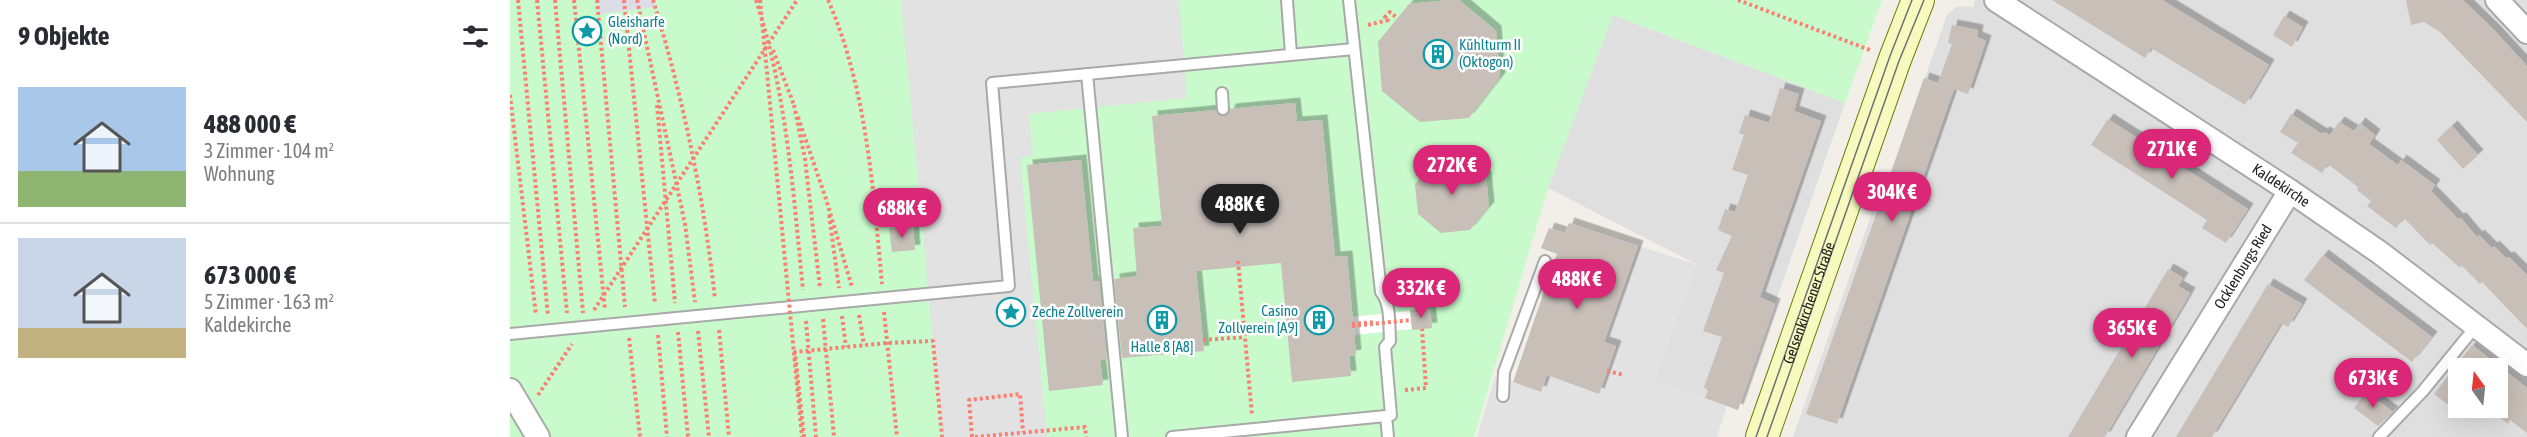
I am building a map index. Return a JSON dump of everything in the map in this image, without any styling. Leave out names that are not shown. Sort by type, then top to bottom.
[{"type":"main road","name":"Gelsenkirchener Straße","points":[[1761,437],[1894,59],[1918,0]]},
{"type":"street","name":"Kaldekirche","points":[[1996,0],[2290,191],[2379,252],[2527,365]]},
{"type":"street","points":[[2497,0],[2527,32]]},
{"type":"street","name":"Ocklenburgs Ried","points":[[2138,437],[2290,191]]},
{"type":"street","points":[[510,390],[538,437]]},
{"type":"lane","points":[[1287,0],[1291,54]]},
{"type":"lane","points":[[1172,437],[1391,416],[1385,347],[1390,341],[1387,307],[1386,298],[1381,292],[1349,0]]},
{"type":"lane","points":[[510,334],[1009,286],[992,83],[1216,66],[1291,54],[1354,49]]},
{"type":"lane","points":[[1087,74],[1122,437]]},
{"type":"lane","points":[[1222,93],[1223,109]]},
{"type":"lane","points":[[1503,396],[1504,372],[1545,261]]},
{"type":"lane","points":[[2379,437],[2423,391],[2476,326]]},
{"type":"lane","points":[[1386,416],[1388,437]]},
{"type":"path","points":[[518,0],[549,330]]},
{"type":"path","points":[[537,0],[569,328]]},
{"type":"path","points":[[555,0],[584,327]]},
{"type":"path","points":[[574,0],[607,324]]},
{"type":"path","points":[[597,0],[621,269],[640,437]]},
{"type":"path","points":[[624,0],[667,437]]},
{"type":"path","points":[[637,0],[648,44],[655,92],[688,437]]},
{"type":"path","points":[[653,0],[693,158],[711,260],[729,437]]},
{"type":"path","points":[[758,0],[770,41],[791,161],[816,437]]},
{"type":"path","points":[[758,0],[803,437]]},
{"type":"path","points":[[536,397],[797,0]]},
{"type":"path","points":[[828,0],[842,38],[867,141],[897,437]]},
{"type":"path","points":[[1738,0],[1870,50]]},
{"type":"path","points":[[1367,26],[1388,20],[1385,17],[1390,12],[1397,18]]},
{"type":"path","points":[[770,41],[782,68],[826,199],[856,301],[864,345]]},
{"type":"path","points":[[655,92],[677,183],[691,262],[709,437]]},
{"type":"path","points":[[510,95],[538,331]]},
{"type":"path","points":[[794,105],[806,169],[834,437]]},
{"type":"path","points":[[826,199],[846,347]]},
{"type":"path","points":[[1238,261],[1254,429]]},
{"type":"path","points":[[1387,307],[1444,301]]},
{"type":"path","points":[[1376,321],[1352,325],[1411,320]]},
{"type":"path","points":[[1389,392],[1426,388],[1422,329]]},
{"type":"path","points":[[1203,340],[1245,337]]},
{"type":"path","points":[[803,437],[795,352],[933,341],[942,437]]},
{"type":"path","points":[[1607,371],[1624,375]]},
{"type":"path","points":[[1023,432],[1020,394],[969,400],[974,437],[1085,427],[1086,437]]},
{"type":"shaded area","points":[[597,0],[653,0],[656,7],[599,14]]},
{"type":"shaded area","points":[[901,0],[1179,0],[1187,98],[1029,114],[1033,156],[1020,158],[1047,437],[942,437]]},
{"type":"shaded area","points":[[1975,0],[2527,0],[2527,437],[1793,437],[1876,201],[1881,202],[1947,15],[1956,7],[1973,8]]},
{"type":"shaded area","points":[[1613,15],[1845,103],[1738,410],[1654,381],[1696,264],[1548,188]]},
{"type":"shaded area","points":[[1638,246],[1696,264],[1654,380],[1727,406],[1717,437],[1477,437],[1495,376],[1541,392],[1547,375],[1599,394],[1616,347],[1604,342]]},
{"type":"green space","name":"Zeche Zollverein","points":[[510,0],[1882,0],[1845,103],[1613,15],[1548,188],[1474,437],[510,437]]},
{"type":"pier","points":[[1410,311],[1412,329],[1353,335],[1351,317]]},
{"type":"building","name":"Kühlturm II (Oktogon)","points":[[1459,0],[1496,31],[1500,78],[1469,118],[1420,122],[1382,91],[1378,42],[1409,4]]},
{"type":"building","points":[[2052,0],[2162,0],[2269,65],[2245,105],[2151,48],[2145,58]]},
{"type":"building","points":[[2406,0],[2463,0],[2495,31],[2527,66],[2527,122],[2440,32],[2424,22],[2411,25]]},
{"type":"building","points":[[2284,16],[2303,27],[2292,47],[2273,35]]},
{"type":"building","points":[[1952,25],[1978,30],[1977,37],[1986,41],[1968,94],[1954,89],[1837,424],[1806,414],[1924,78],[1938,83],[1952,44],[1948,43]]},
{"type":"building","points":[[1780,88],[1799,94],[1794,111],[1821,121],[1760,297],[1775,304],[1738,410],[1705,398],[1708,391],[1704,387],[1722,337],[1703,331],[1724,273],[1716,270],[1732,236],[1718,230],[1725,209],[1735,212],[1748,175],[1732,170],[1744,135],[1739,133],[1745,115],[1769,123]]},
{"type":"building","points":[[1295,103],[1297,122],[1322,120],[1335,257],[1347,256],[1356,355],[1349,356],[1351,376],[1292,382],[1281,263],[1196,271],[1204,351],[1122,358],[1114,279],[1137,276],[1133,228],[1162,226],[1152,116],[1216,110],[1219,115],[1224,116],[1229,113],[1230,109]]},
{"type":"building","points":[[2291,114],[2322,134],[2324,132],[2330,135],[2339,122],[2354,131],[2360,123],[2375,135],[2369,144],[2398,165],[2401,160],[2435,185],[2431,191],[2458,219],[2461,218],[2477,237],[2479,235],[2492,248],[2494,246],[2506,258],[2509,257],[2527,275],[2527,329],[2482,282],[2480,284],[2462,266],[2459,267],[2432,243],[2430,245],[2404,218],[2396,228],[2367,206],[2371,201],[2357,190],[2358,187],[2328,164],[2322,173],[2291,153],[2298,143],[2280,132]]},
{"type":"building","points":[[2108,119],[2248,209],[2226,243],[2202,228],[2207,220],[2091,145]]},
{"type":"building","points":[[2452,126],[2478,155],[2463,169],[2437,140]]},
{"type":"building","points":[[1463,159],[1486,177],[1489,207],[1470,230],[1441,233],[1418,214],[1415,184],[1434,161]]},
{"type":"building","points":[[1081,160],[1093,281],[1099,281],[1107,360],[1100,360],[1103,385],[1049,391],[1027,165]]},
{"type":"building","points":[[1569,223],[1638,246],[1604,342],[1616,346],[1599,394],[1547,375],[1541,392],[1513,382],[1557,254],[1541,248],[1549,228],[1565,233]]},
{"type":"building","points":[[913,226],[915,250],[892,252],[889,228]]},
{"type":"building","points":[[2323,255],[2432,337],[2412,362],[2304,280]]},
{"type":"building","points":[[2168,269],[2183,278],[2178,286],[2190,293],[2105,437],[2068,437]]},
{"type":"building","points":[[2268,284],[2302,304],[2288,327],[2281,323],[2212,437],[2176,437]]},
{"type":"building","points":[[1430,308],[1432,328],[1412,330],[1410,310]]},
{"type":"building","points":[[2472,345],[2489,358],[2462,358]]},
{"type":"building","points":[[2508,373],[2527,388],[2527,433],[2510,420],[2508,424],[2500,418],[2508,418]]},
{"type":"building","points":[[2448,376],[2448,404],[2434,394]]},
{"type":"building","points":[[2366,392],[2393,412],[2378,426],[2354,408]]},
{"type":"tram line","points":[[1756,437],[1890,56],[1912,0]]},
{"type":"tram line","points":[[1767,437],[1899,61],[1924,0]]},
{"type":"place","name":"Gleisharfe (Nord)","points":[[587,31]]},
{"type":"place","name":"Kühlturm II (Oktogon)","points":[[1438,54]]},
{"type":"place","name":"Zeche Zollverein","points":[[1011,312]]},
{"type":"place","name":"Halle 8 [A8]","points":[[1162,320]]},
{"type":"place","name":"Casino Zollverein [A9]","points":[[1319,320]]}]
